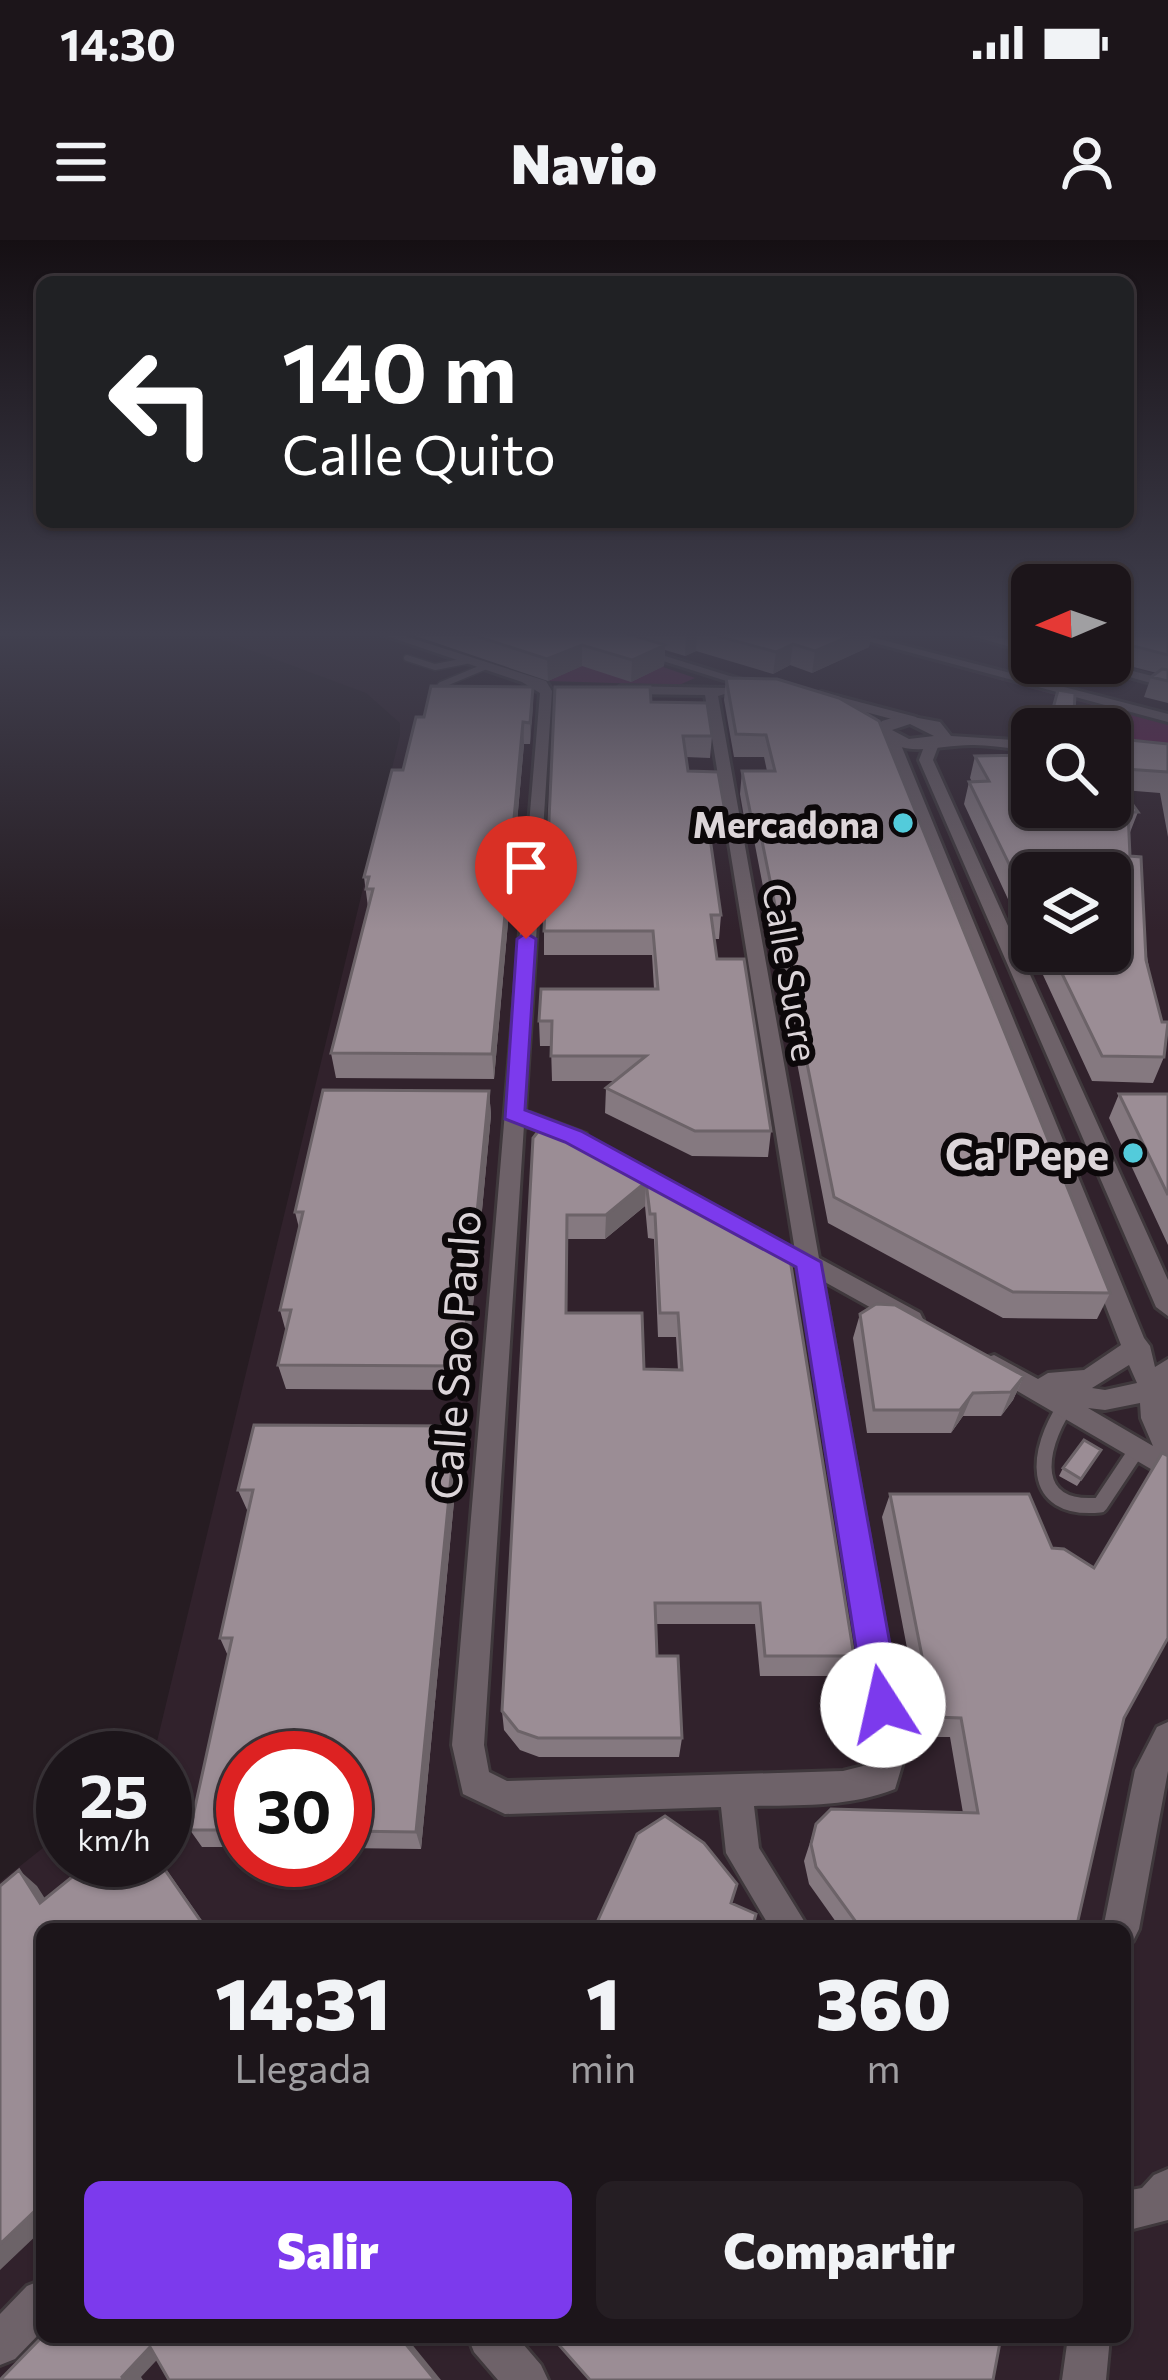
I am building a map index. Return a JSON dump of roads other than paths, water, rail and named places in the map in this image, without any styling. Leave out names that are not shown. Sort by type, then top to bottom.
[{"type":"street","name":"Calle Sao Paulo","points":[[553,732],[514,1114],[468,1745],[475,1782],[505,1798],[735,1791]]},
{"type":"street","name":"Calle Sucre","points":[[718,732],[891,1749],[883,1777],[843,1787],[735,1791]]},
{"type":"street","points":[[880,732],[935,743],[1011,745]]},
{"type":"street","points":[[889,732],[1138,1346],[1160,1380],[1150,1415],[1168,1449]]},
{"type":"street","points":[[942,732],[926,760],[1168,1307]]},
{"type":"street","points":[[514,1114],[593,1147]]},
{"type":"street","points":[[769,1241],[933,1331]]},
{"type":"street","points":[[1016,1377],[1065,1386],[1089,1379],[1138,1346]]},
{"type":"street","points":[[974,1354],[1168,1468]]},
{"type":"street","points":[[1016,1377],[1067,1398],[1105,1400],[1160,1380]]},
{"type":"street","points":[[1122,1923],[1151,1770],[1168,1738]]},
{"type":"street","points":[[735,1791],[743,1853],[787,1923]]},
{"type":"street","points":[[1131,2210],[1153,2207],[1168,2189]]},
{"type":"street","points":[[0,2344],[36,2307]]},
{"type":"street","points":[[493,2343],[526,2380]]},
{"type":"street","points":[[1084,2380],[1088,2343]]},
{"type":"lane","points":[[1065,1407],[1045,1436],[1039,1471],[1048,1489],[1084,1508],[1100,1505],[1136,1450]]},
{"type":"place","name":"Mercadona","points":[[903,823]]},
{"type":"place","name":"Ca' Pepe","points":[[1133,1153]]}]
